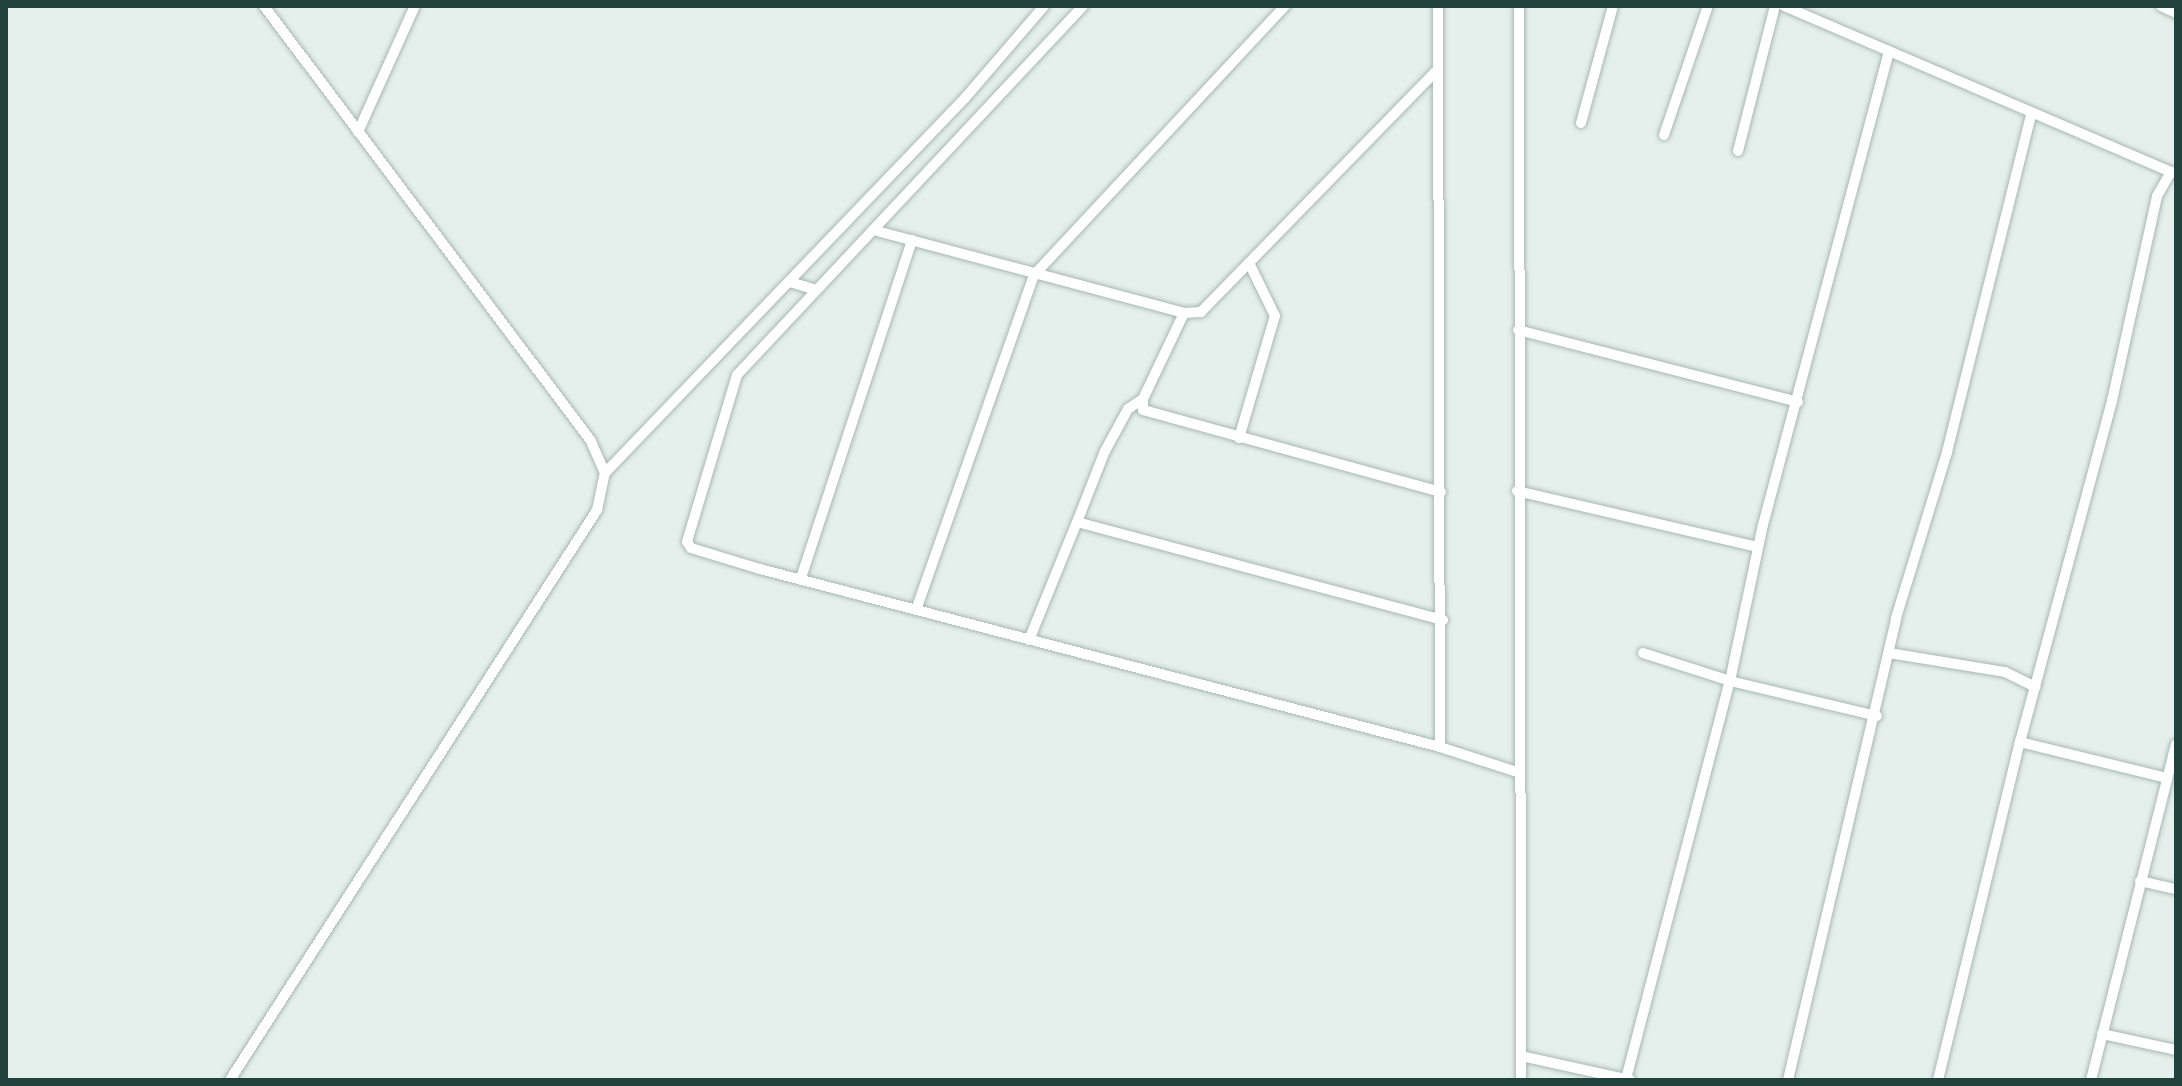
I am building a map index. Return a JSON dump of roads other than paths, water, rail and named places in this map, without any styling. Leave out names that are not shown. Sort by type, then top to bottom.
[{"type":"street","points":[[264,6],[591,441],[605,473]]},
{"type":"street","points":[[358,132],[415,6]]},
{"type":"street","points":[[230,1080],[597,510],[605,473],[790,282],[1044,6]]},
{"type":"street","points":[[1083,6],[816,290],[732,384],[687,542],[691,548],[1440,747],[1517,772]]},
{"type":"street","points":[[916,610],[1037,273],[1285,6]]},
{"type":"street","points":[[1438,6],[1443,620],[1440,747]]},
{"type":"street","points":[[1519,6],[1517,772],[1521,1080]]},
{"type":"street","points":[[1581,123],[1613,6]]},
{"type":"street","points":[[1664,135],[1708,6]]},
{"type":"street","points":[[1738,151],[1775,6]]},
{"type":"street","points":[[1784,6],[2174,173],[2157,196],[2112,401],[2020,742],[1938,1080]]},
{"type":"street","points":[[2161,6],[2176,13]]},
{"type":"street","points":[[1521,1056],[1628,1080],[1730,681],[1757,547],[1889,51]]},
{"type":"street","points":[[873,230],[1184,313],[1201,312],[1437,70]]},
{"type":"street","points":[[1788,1080],[1877,716],[1913,552],[1947,452],[2032,112]]},
{"type":"street","points":[[801,578],[912,240]]},
{"type":"street","points":[[1239,438],[1275,316],[1250,265]]},
{"type":"street","points":[[790,282],[816,290]]},
{"type":"street","points":[[1184,313],[1143,399],[1143,410],[1441,492]]},
{"type":"street","points":[[1518,330],[1798,402]]},
{"type":"street","points":[[1029,640],[1110,441],[1128,409],[1143,399]]},
{"type":"street","points":[[1517,491],[1757,547]]},
{"type":"street","points":[[1077,522],[1443,620]]},
{"type":"street","points":[[1643,653],[1730,681],[1877,716]]},
{"type":"street","points":[[1889,653],[2005,672],[2036,687]]},
{"type":"street","points":[[2020,742],[2167,778]]},
{"type":"street","points":[[2091,1080],[2176,745]]},
{"type":"street","points":[[2140,881],[2176,889]]},
{"type":"street","points":[[2102,1034],[2176,1050]]}]
